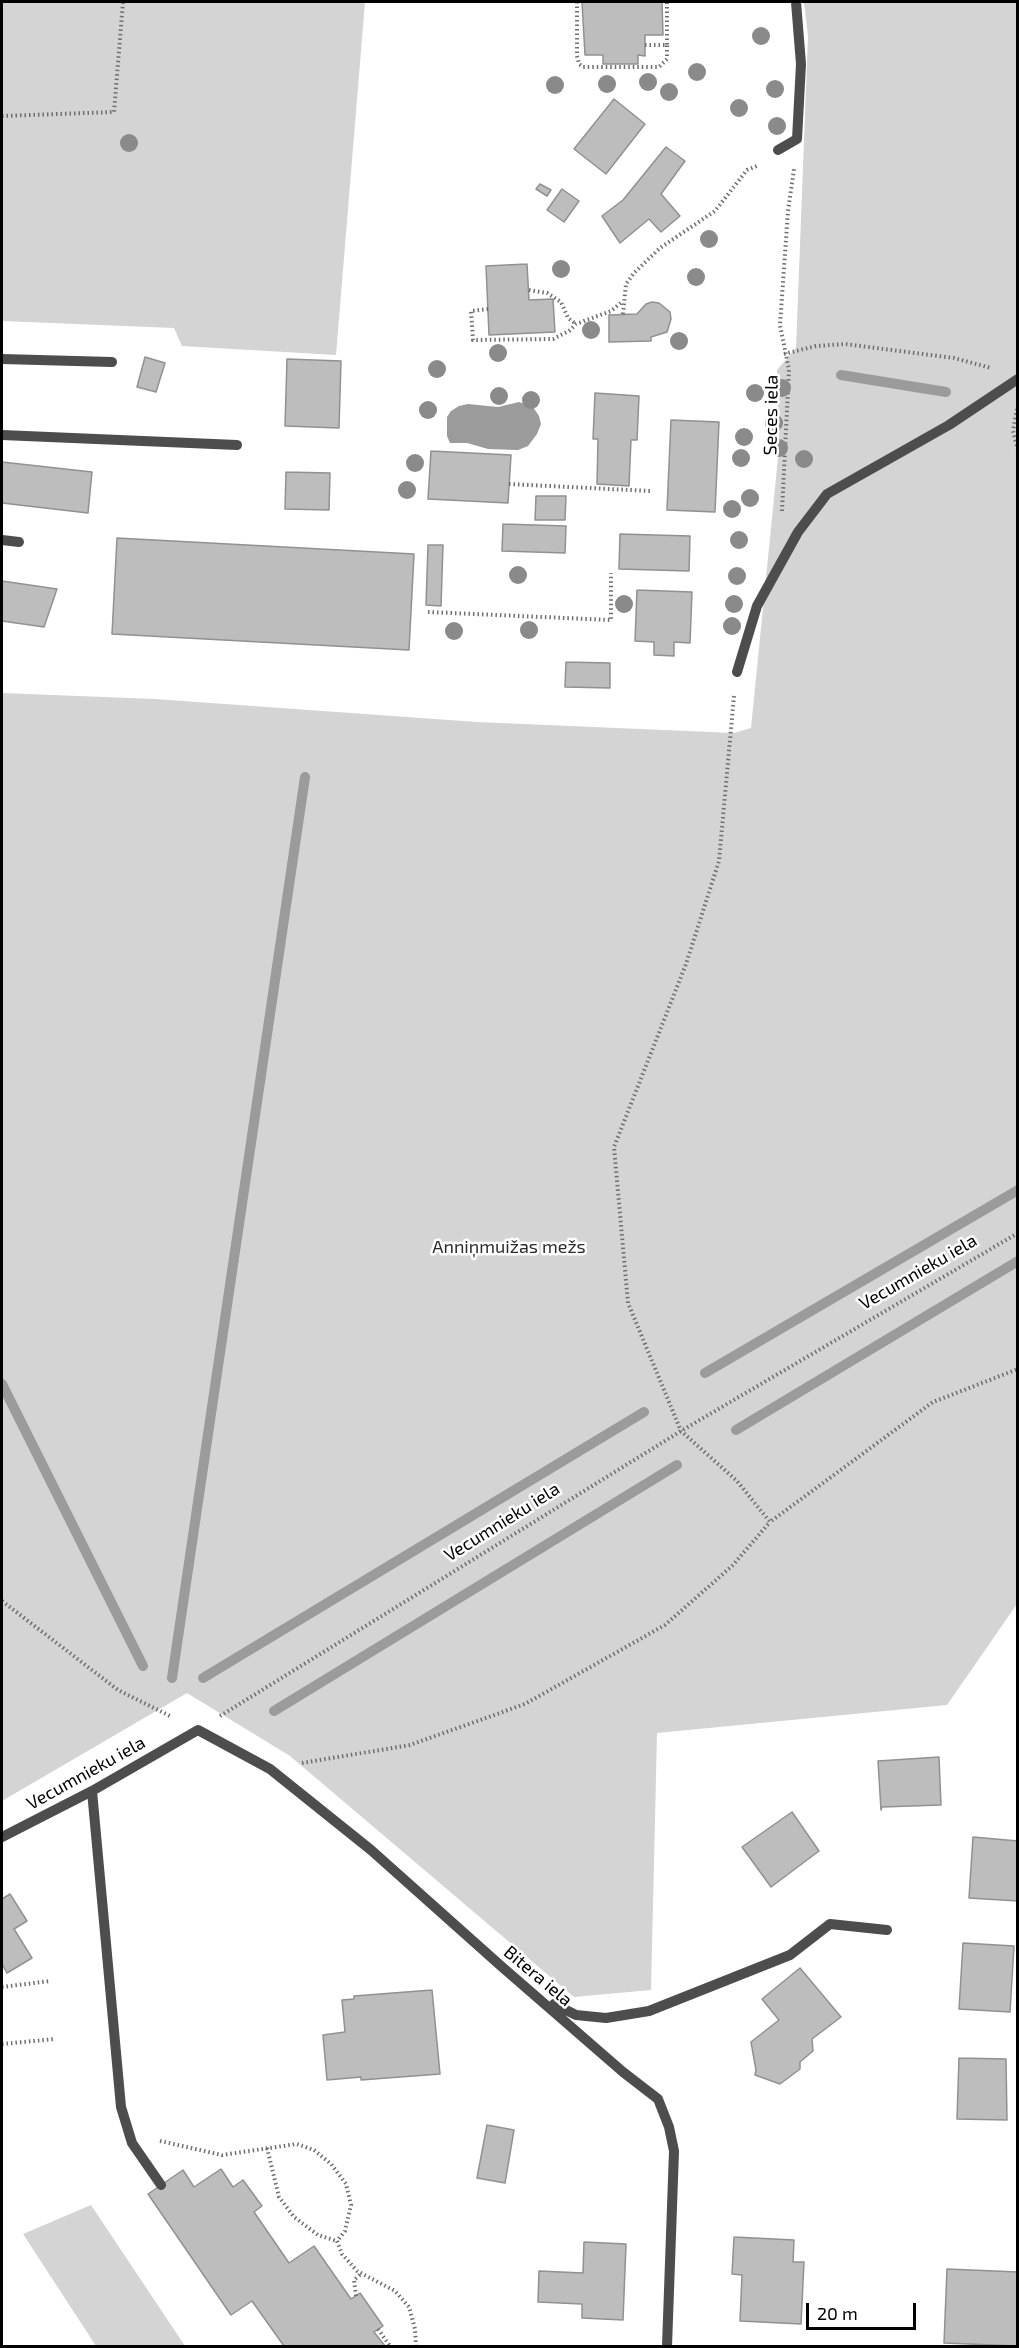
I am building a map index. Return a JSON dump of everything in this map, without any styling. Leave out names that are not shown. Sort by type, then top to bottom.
[{"type":"street","points":[[778,150],[797,140],[801,64],[796,2]]},
{"type":"street","points":[[2,359],[112,362]]},
{"type":"street","points":[[737,672],[757,606],[798,532],[827,494],[844,482],[949,425],[1017,379]]},
{"type":"street","points":[[2,435],[237,445]]},
{"type":"street","points":[[2,540],[19,542]]},
{"type":"street","name":"Bitera iela","points":[[198,1730],[270,1769],[371,1850],[623,2072],[658,2099],[669,2127],[674,2151],[667,2346]]},
{"type":"street","name":"Vecumnieku iela","points":[[2,1837],[92,1791],[198,1730]]},
{"type":"street","points":[[92,1791],[121,2106],[132,2144],[161,2185]]},
{"type":"street","points":[[540,1997],[576,2015],[606,2018],[649,2011],[790,1955],[830,1924],[887,1930]]},
{"type":"path","points":[[2,116],[114,112],[123,2]]},
{"type":"path","points":[[577,2],[577,56],[579,64],[583,67],[659,67],[667,59],[667,2]]},
{"type":"path","points":[[645,45],[667,45]]},
{"type":"path","points":[[623,314],[626,284],[634,273],[660,248],[715,211],[747,170],[758,165],[766,165]]},
{"type":"path","name":"Seces iela","points":[[785,165],[795,166],[788,211],[780,325],[789,370],[781,515],[798,532]]},
{"type":"path","points":[[529,290],[547,293],[561,302],[568,318],[576,324]]},
{"type":"path","points":[[488,309],[471,311],[472,340],[554,339],[569,331],[576,324],[611,311],[623,302]]},
{"type":"path","points":[[784,354],[816,346],[845,344],[954,358],[996,370]]},
{"type":"path","points":[[1017,402],[1016,424],[1013,431],[1017,450]]},
{"type":"path","points":[[509,484],[650,491]]},
{"type":"path","points":[[428,612],[611,620],[612,573]]},
{"type":"path","points":[[737,672],[719,861],[686,964],[614,1147],[628,1304],[681,1431],[736,1481],[770,1522]]},
{"type":"path","name":"Vecumnieku iela","points":[[198,1730],[681,1431],[1017,1233]]},
{"type":"path","points":[[270,1769],[410,1745],[525,1704],[665,1625],[732,1566],[770,1522],[933,1402],[1016,1369]]},
{"type":"path","points":[[2,1601],[118,1690],[198,1730]]},
{"type":"path","points":[[2,1987],[50,1981]]},
{"type":"path","points":[[2,2044],[55,2039]]},
{"type":"path","points":[[132,2144],[157,2140],[222,2155],[297,2144],[314,2150],[331,2164],[346,2184],[351,2205],[345,2231],[337,2241]]},
{"type":"path","points":[[267,2148],[279,2197],[294,2217],[318,2235],[337,2241]]},
{"type":"path","points":[[337,2241],[342,2254],[361,2274],[395,2291],[409,2307],[415,2329],[416,2346]]},
{"type":"path","points":[[356,2296],[354,2280],[361,2274]]},
{"type":"path","points":[[378,2329],[390,2346]]},
{"type":"green space","points":[[2,2],[365,2],[336,355],[182,346],[174,328],[2,321]]},
{"type":"green space","name":"Anniņmuižas mežs","points":[[804,2],[1017,2],[1017,1604],[947,1705],[657,1733],[651,1990],[574,1997],[290,1756],[187,1693],[2,1801],[2,693],[155,699],[477,722],[734,733],[751,728],[779,448],[777,370],[796,348],[808,37]]},
{"type":"green space","points":[[91,2205],[185,2346],[96,2346],[23,2234]]},
{"type":"shaded area","points":[[519,402],[533,407],[541,424],[528,446],[518,450],[488,449],[467,443],[450,443],[447,436],[447,417],[459,406],[468,404],[498,407]]},
{"type":"building","points":[[582,2],[662,2],[663,35],[645,35],[645,56],[638,55],[638,64],[603,64],[603,55],[585,55]]},
{"type":"building","points":[[614,99],[645,124],[606,174],[574,149]]},
{"type":"building","points":[[666,147],[685,161],[661,194],[680,216],[661,232],[649,219],[620,243],[602,216],[623,200]]},
{"type":"building","points":[[540,184],[551,190],[547,196],[536,189]]},
{"type":"building","points":[[562,189],[579,201],[564,222],[547,210]]},
{"type":"building","points":[[527,264],[529,300],[553,299],[555,332],[489,335],[486,266]]},
{"type":"building","points":[[659,303],[670,312],[671,319],[667,332],[651,337],[651,341],[609,342],[609,315],[637,314],[646,304]]},
{"type":"building","points":[[145,357],[165,363],[156,392],[137,387]]},
{"type":"building","points":[[287,359],[341,361],[339,428],[285,426]]},
{"type":"building","points":[[595,393],[639,396],[637,440],[631,440],[629,486],[597,484],[598,439],[593,439]]},
{"type":"building","points":[[671,420],[719,422],[715,512],[667,510]]},
{"type":"building","points":[[431,451],[511,455],[508,503],[428,499]]},
{"type":"building","points":[[2,462],[92,472],[88,513],[2,503]]},
{"type":"building","points":[[286,472],[330,473],[329,510],[285,509]]},
{"type":"building","points":[[536,496],[566,496],[565,520],[535,520]]},
{"type":"building","points":[[503,524],[566,526],[565,553],[502,551]]},
{"type":"building","points":[[620,534],[690,536],[689,571],[619,569]]},
{"type":"building","points":[[117,538],[414,554],[409,650],[112,634]]},
{"type":"building","points":[[428,545],[443,545],[441,606],[426,605]]},
{"type":"building","points":[[2,581],[57,589],[44,627],[2,621]]},
{"type":"building","points":[[637,590],[692,592],[690,643],[674,642],[674,656],[654,655],[654,642],[635,641]]},
{"type":"building","points":[[566,662],[610,663],[610,688],[565,687]]},
{"type":"building","points":[[939,1757],[941,1805],[882,1807],[881,1810],[878,1761]]},
{"type":"building","points":[[792,1812],[819,1851],[771,1887],[742,1847]]},
{"type":"building","points":[[973,1837],[1018,1841],[1018,1901],[969,1898]]},
{"type":"building","points":[[10,1894],[27,1921],[14,1929],[32,1958],[7,1973],[2,1964],[2,1899]]},
{"type":"building","points":[[963,1943],[1014,1946],[1010,2012],[959,2009]]},
{"type":"building","points":[[800,1968],[841,2017],[812,2039],[813,2051],[800,2062],[800,2069],[780,2084],[755,2075],[751,2042],[779,2020],[762,1999]]},
{"type":"building","points":[[432,1990],[440,2074],[361,2080],[361,2077],[327,2080],[323,2035],[345,2032],[342,2000],[354,1999],[354,1996]]},
{"type":"building","points":[[959,2058],[1006,2059],[1007,2120],[957,2119]]},
{"type":"building","points":[[487,2125],[514,2130],[505,2183],[477,2178]]},
{"type":"building","points":[[221,2169],[233,2187],[243,2180],[262,2206],[254,2212],[289,2263],[314,2246],[351,2299],[360,2293],[383,2326],[374,2332],[385,2346],[284,2346],[252,2301],[231,2315],[148,2194],[183,2170],[194,2187]]},
{"type":"building","points":[[734,2237],[794,2240],[793,2262],[804,2262],[801,2324],[740,2321],[742,2275],[732,2274]]},
{"type":"building","points":[[584,2242],[626,2244],[623,2320],[582,2318],[582,2304],[538,2302],[539,2271],[583,2273]]},
{"type":"building","points":[[947,2269],[1018,2272],[1018,2346],[944,2343]]},
{"type":"waterway","points":[[841,375],[946,392]]},
{"type":"waterway","points":[[172,1678],[305,777]]},
{"type":"waterway","points":[[705,1373],[1018,1190]]},
{"type":"waterway","points":[[736,1430],[1018,1261]]},
{"type":"waterway","points":[[2,1384],[143,1666]]},
{"type":"waterway","points":[[203,1678],[644,1412]]},
{"type":"waterway","points":[[274,1711],[677,1465]]}]
